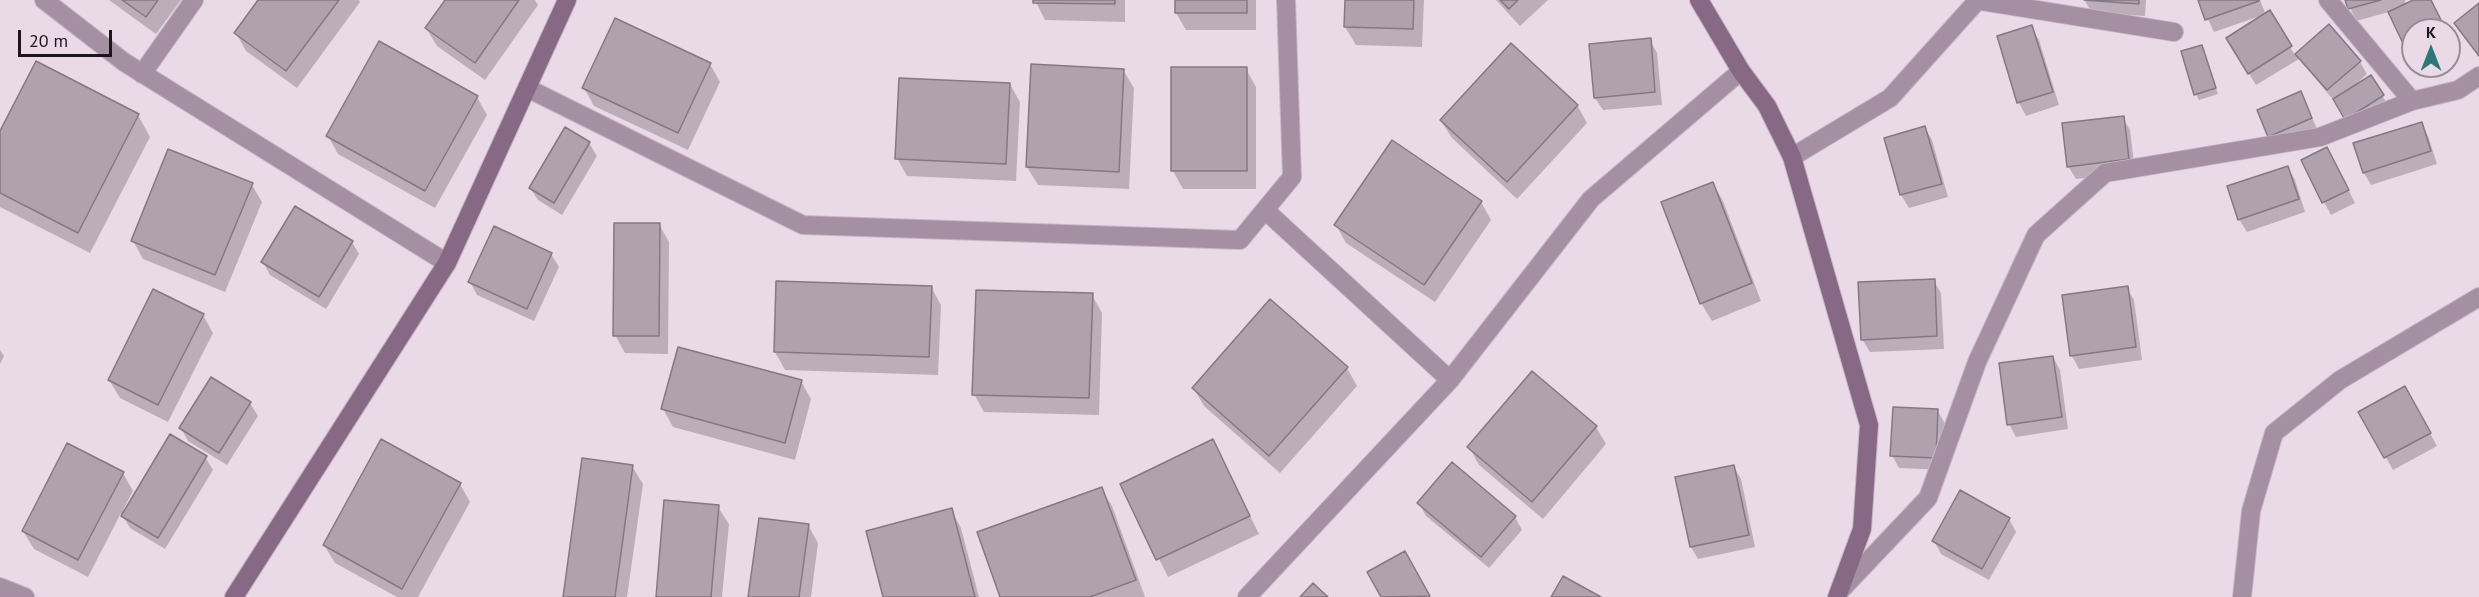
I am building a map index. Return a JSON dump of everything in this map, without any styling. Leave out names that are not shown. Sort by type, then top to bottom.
[{"type":"street","points":[[44,0],[142,74],[447,263]]},
{"type":"street","points":[[142,74],[194,0]]},
{"type":"street","points":[[234,597],[447,263],[567,0]]},
{"type":"street","points":[[527,88],[803,225],[1240,240],[1292,177],[1286,0]]},
{"type":"street","points":[[1699,0],[1741,71],[1767,106],[1792,157],[1869,425],[1862,529],[1838,595]]},
{"type":"street","points":[[2328,0],[2412,101]]},
{"type":"street","points":[[1792,157],[1890,98],[1976,1],[2174,32]]},
{"type":"street","points":[[1247,597],[1450,380],[1592,199],[1741,71]]},
{"type":"street","points":[[1838,595],[1928,498],[1977,362],[2036,236],[2105,173],[2320,137],[2412,101],[2458,90],[2479,76]]},
{"type":"street","points":[[1265,210],[1450,380]]},
{"type":"street","points":[[2242,597],[2251,511],[2274,433],[2340,380],[2479,297]]},
{"type":"street","points":[[0,587],[25,597]]},
{"type":"building","points":[[122,0],[158,0],[146,17]]},
{"type":"building","points":[[258,0],[339,0],[286,71],[234,33]]},
{"type":"building","points":[[445,0],[519,0],[475,63],[425,28]]},
{"type":"building","points":[[1033,0],[1115,0],[1115,4],[1033,3]]},
{"type":"building","points":[[1175,0],[1247,0],[1247,13],[1175,13]]},
{"type":"building","points":[[1345,0],[1414,0],[1413,29],[1344,27]]},
{"type":"building","points":[[1500,0],[1518,0],[1509,9]]},
{"type":"building","points":[[2084,0],[2139,0],[2139,4]]},
{"type":"building","points":[[2198,0],[2259,0],[2259,1],[2205,20]]},
{"type":"building","points":[[2345,0],[2381,0],[2348,9]]},
{"type":"building","points":[[2413,0],[2431,0],[2440,18],[2401,18],[2401,39],[2388,12]]},
{"type":"building","points":[[2479,3],[2479,56],[2461,32],[2460,18]]},
{"type":"building","points":[[2270,10],[2292,46],[2248,74],[2226,38]]},
{"type":"building","points":[[615,18],[711,63],[678,133],[582,88]]},
{"type":"building","points":[[2329,24],[2361,61],[2327,90],[2295,54]]},
{"type":"building","points":[[2032,25],[2053,92],[2017,103],[1997,36]]},
{"type":"building","points":[[1651,38],[1655,92],[1594,98],[1589,44]]},
{"type":"building","points":[[379,41],[478,96],[425,191],[326,136]]},
{"type":"building","points":[[1511,43],[1578,105],[1507,182],[1440,120]]},
{"type":"building","points":[[2202,45],[2216,88],[2194,95],[2181,51]]},
{"type":"building","points":[[36,61],[139,114],[78,233],[0,193],[0,131]]},
{"type":"building","points":[[1031,64],[1124,69],[1119,172],[1026,167]]},
{"type":"building","points":[[1171,67],[1247,67],[1247,171],[1171,171]]},
{"type":"building","points":[[2371,75],[2384,95],[2345,120],[2333,99]]},
{"type":"building","points":[[899,78],[1010,83],[1006,164],[895,159]]},
{"type":"building","points":[[2301,91],[2312,118],[2268,137],[2257,110]]},
{"type":"building","points":[[2124,116],[2129,159],[2067,167],[2062,123]]},
{"type":"building","points":[[2422,122],[2431,151],[2363,173],[2353,143]]},
{"type":"building","points":[[1925,126],[1942,184],[1900,195],[1884,138]]},
{"type":"building","points":[[565,127],[590,142],[554,203],[529,188]]},
{"type":"building","points":[[1392,140],[1482,201],[1424,285],[1334,225]]},
{"type":"building","points":[[2327,147],[2349,190],[2322,203],[2301,160]]},
{"type":"building","points":[[168,149],[253,183],[215,275],[131,241]]},
{"type":"building","points":[[2288,166],[2299,199],[2238,220],[2227,186]]},
{"type":"building","points":[[1713,182],[1752,283],[1700,304],[1661,202]]},
{"type":"building","points":[[295,206],[353,241],[319,297],[261,262]]},
{"type":"building","points":[[614,223],[660,223],[659,336],[613,336]]},
{"type":"building","points":[[494,226],[552,253],[527,309],[468,282]]},
{"type":"building","points":[[1935,279],[1937,336],[1861,340],[1858,282]]},
{"type":"building","points":[[776,281],[932,286],[929,357],[774,352]]},
{"type":"building","points":[[2128,286],[2136,347],[2070,356],[2062,295]]},
{"type":"building","points":[[153,289],[204,314],[158,405],[108,380]]},
{"type":"building","points":[[976,290],[1093,293],[1089,398],[972,395]]},
{"type":"building","points":[[1270,299],[1348,367],[1269,456],[1192,388]]},
{"type":"building","points":[[678,347],[802,380],[785,443],[661,409]]},
{"type":"building","points":[[2053,356],[2062,417],[2007,425],[1999,363]]},
{"type":"building","points":[[1532,371],[1597,426],[1532,502],[1467,447]]},
{"type":"building","points":[[211,377],[251,402],[219,453],[179,428]]},
{"type":"building","points":[[2405,386],[2431,433],[2384,458],[2358,412]]},
{"type":"building","points":[[1893,407],[1938,409],[1936,458],[1890,456]]},
{"type":"building","points":[[170,434],[207,456],[158,538],[121,516]]},
{"type":"building","points":[[381,439],[461,483],[402,589],[323,545]]},
{"type":"building","points":[[1213,439],[1250,516],[1156,560],[1120,484]]},
{"type":"building","points":[[67,443],[124,472],[78,560],[22,531]]},
{"type":"building","points":[[582,458],[633,465],[615,597],[563,597]]},
{"type":"building","points":[[1452,462],[1516,516],[1481,557],[1417,503]]},
{"type":"building","points":[[1734,465],[1749,535],[1690,547],[1675,477]]},
{"type":"building","points":[[1102,487],[1136,580],[1090,597],[1000,597],[977,532]]},
{"type":"building","points":[[1960,490],[2010,518],[1982,569],[1932,541]]},
{"type":"building","points":[[664,500],[719,505],[711,597],[656,597]]},
{"type":"building","points":[[952,508],[975,597],[883,597],[866,531]]},
{"type":"building","points":[[759,518],[809,524],[799,597],[748,597]]},
{"type":"building","points":[[1405,551],[1430,596],[1381,597],[1367,572]]},
{"type":"building","points":[[1563,576],[1601,597],[1551,597]]},
{"type":"building","points":[[1313,583],[1328,597],[1300,597]]}]
